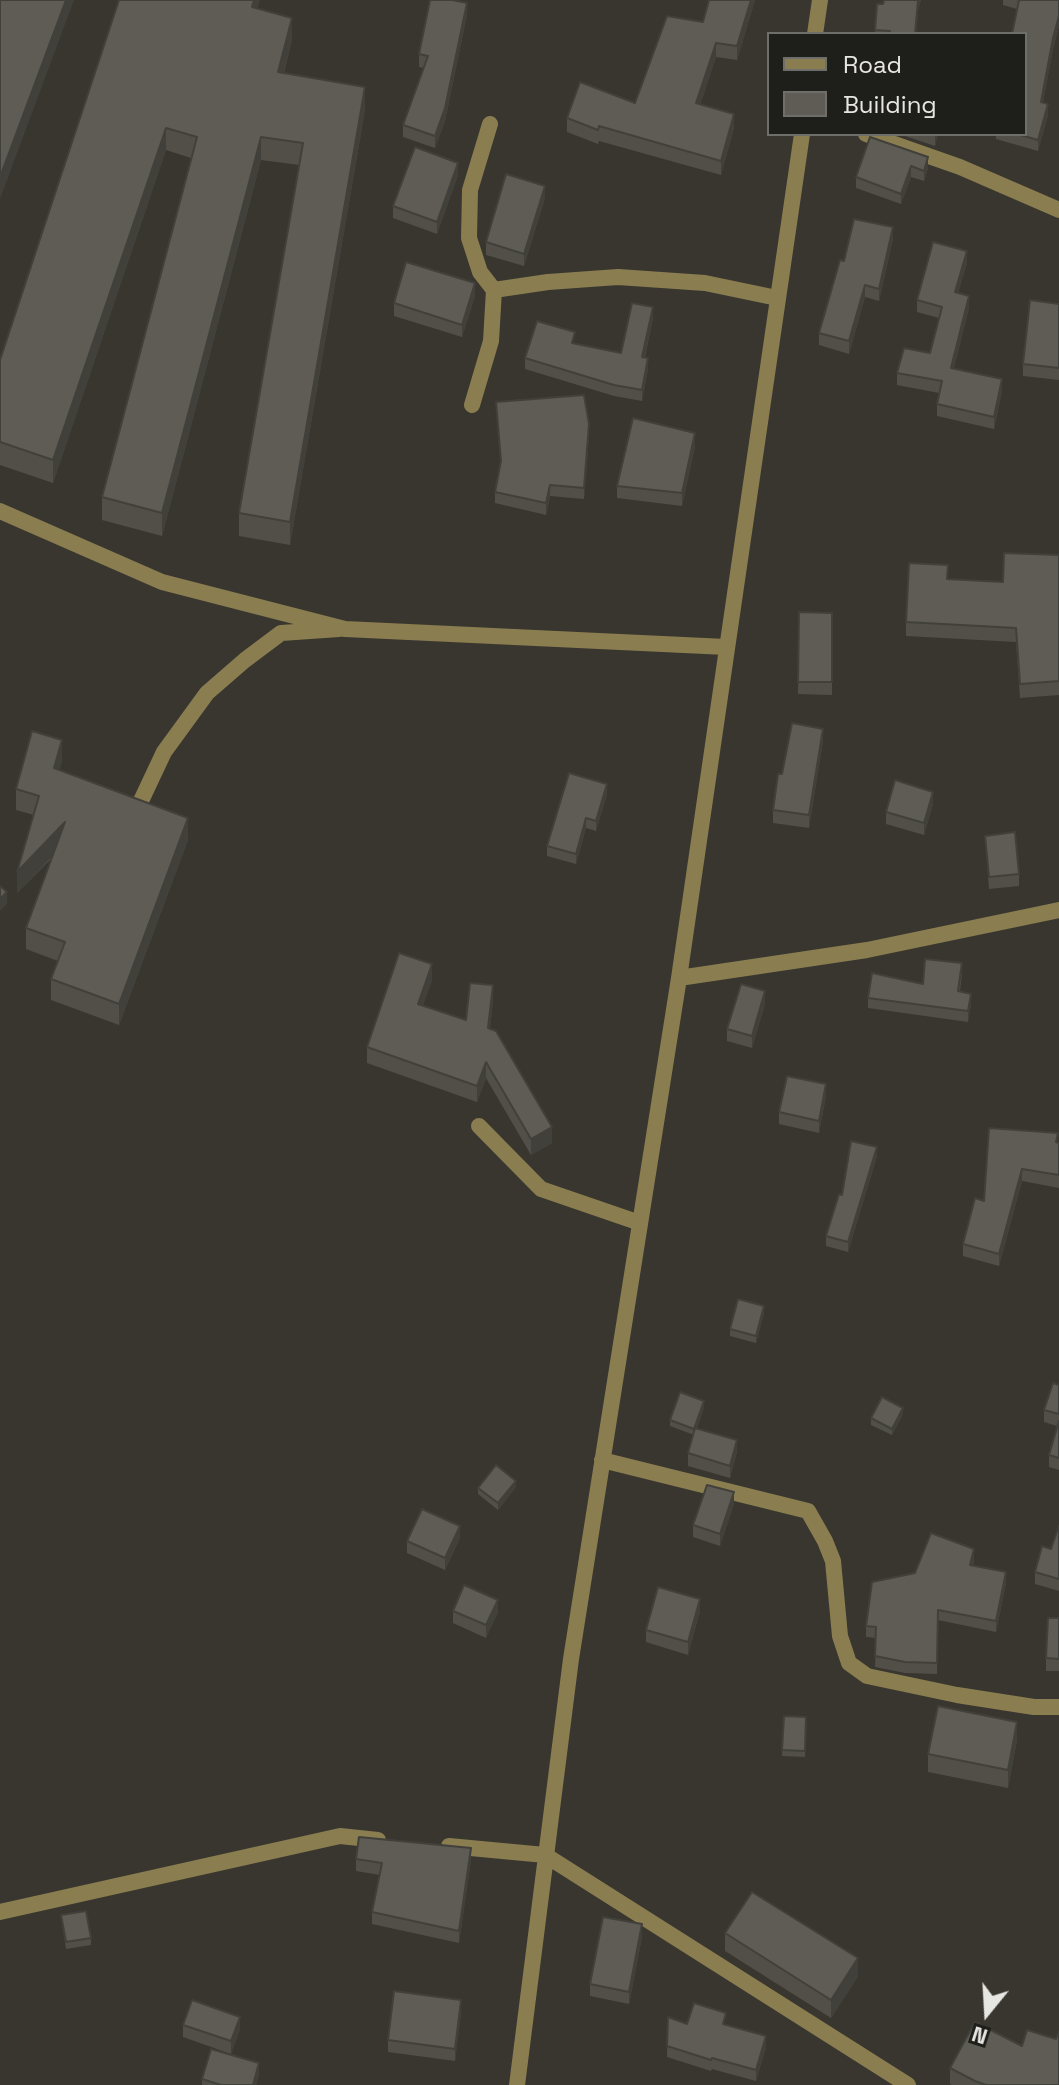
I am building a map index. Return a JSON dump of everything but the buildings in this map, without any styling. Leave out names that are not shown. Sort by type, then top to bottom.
[{"type":"street","points":[[815,32],[820,0]]},
{"type":"street","points":[[472,405],[491,341],[494,290],[480,272],[469,238],[470,190],[490,124]]},
{"type":"street","points":[[517,2085],[571,1659],[679,978],[802,136]]},
{"type":"street","points":[[872,136],[960,167],[1059,210]]},
{"type":"street","points":[[494,290],[618,277],[705,283],[777,298]]},
{"type":"street","points":[[0,511],[162,582],[345,629]]},
{"type":"street","points":[[140,803],[164,752],[207,693],[281,633],[345,629],[726,647]]},
{"type":"street","points":[[679,978],[867,950],[1059,910]]},
{"type":"street","points":[[479,1126],[541,1189],[640,1223]]},
{"type":"street","points":[[602,1460],[808,1511],[833,1561],[840,1636],[849,1663],[867,1676],[957,1695],[1034,1707],[1059,1707]]},
{"type":"street","points":[[0,1912],[340,1836],[403,1842]]},
{"type":"street","points":[[434,1845],[545,1855],[908,2085]]}]
